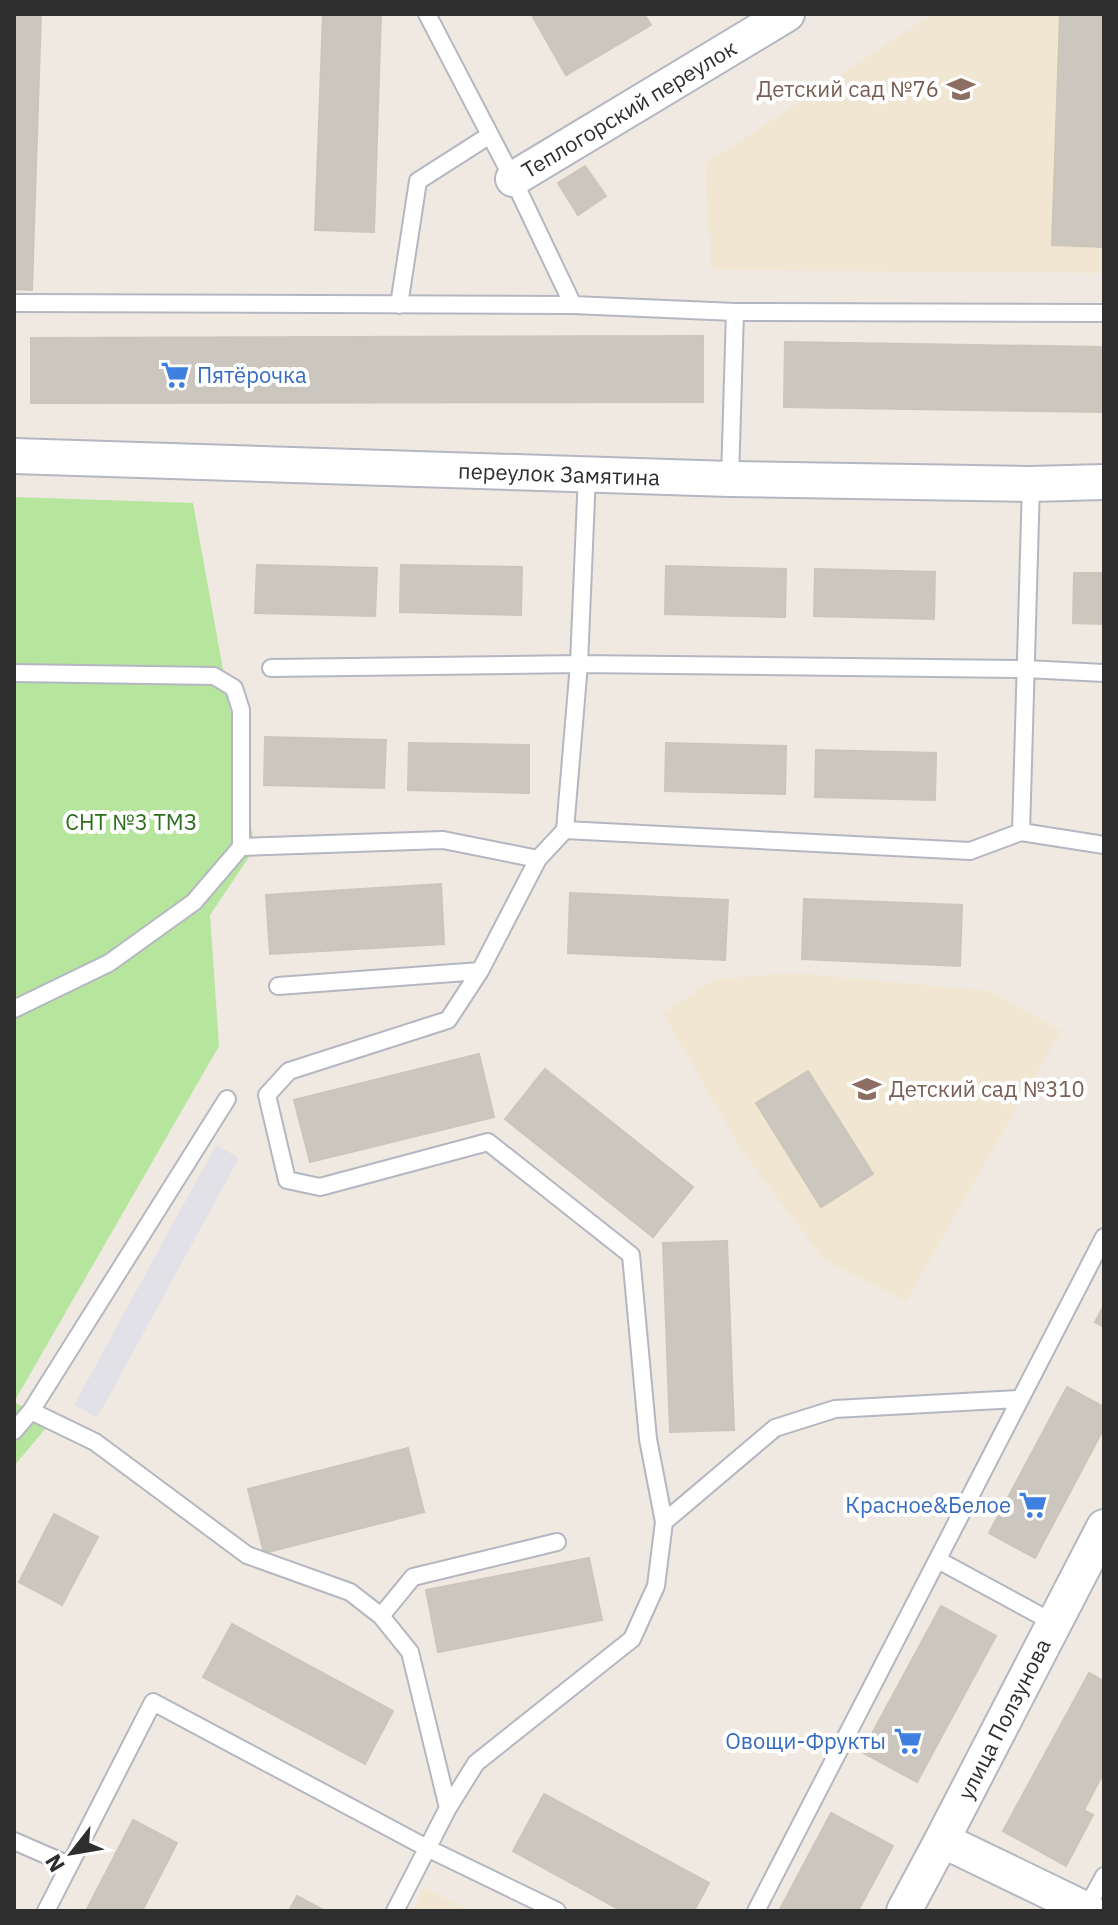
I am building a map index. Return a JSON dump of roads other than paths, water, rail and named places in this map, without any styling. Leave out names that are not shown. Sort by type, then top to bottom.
[{"type":"street","name":"Теплогорский переулок","points":[[513,179],[787,14]]},
{"type":"street","name":"переулок Замятина","points":[[14,456],[730,479],[1031,484],[1104,482]]},
{"type":"street","name":"улица Ползунова","points":[[904,1911],[1104,1527]]},
{"type":"street","points":[[942,1840],[1087,1910]]},
{"type":"lane","points":[[427,14],[513,179],[573,305]]},
{"type":"lane","points":[[399,305],[418,181],[490,135]]},
{"type":"lane","points":[[14,303],[573,305],[735,312],[1104,313]]},
{"type":"lane","points":[[730,479],[735,312]]},
{"type":"lane","points":[[395,1911],[448,1808],[476,1763],[632,1639],[656,1586],[664,1522],[648,1439],[631,1255],[488,1142],[320,1187],[287,1180],[267,1095],[289,1071],[448,1020],[480,971],[538,859],[565,830],[579,664],[587,474]]},
{"type":"lane","points":[[1021,832],[1031,484]]},
{"type":"lane","points":[[271,668],[579,664],[1026,669],[1104,673]]},
{"type":"lane","points":[[14,673],[214,676],[234,688],[241,710],[241,847],[194,902],[109,963],[14,1009]]},
{"type":"lane","points":[[565,830],[970,851],[1021,832],[1104,845]]},
{"type":"lane","points":[[241,847],[443,840],[538,859]]},
{"type":"lane","points":[[278,986],[480,971]]},
{"type":"lane","points":[[14,1431],[31,1411],[227,1099]]},
{"type":"lane","points":[[756,1911],[1104,1237]]},
{"type":"lane","points":[[664,1522],[775,1428],[835,1409],[1020,1399]]},
{"type":"lane","points":[[31,1411],[95,1442],[247,1555],[350,1592],[381,1616],[410,1652],[448,1808]]},
{"type":"lane","points":[[381,1616],[413,1577],[557,1542]]},
{"type":"lane","points":[[938,1560],[1054,1623]]},
{"type":"lane","points":[[46,1911],[153,1702],[427,1848],[557,1911]]},
{"type":"lane","points":[[14,1841],[69,1865]]},
{"type":"lane","points":[[1087,1910],[1104,1876]]},
{"type":"place","name":"Детский сад №76","points":[[961,89]]},
{"type":"place","name":"Пятёрочка","points":[[175,375]]},
{"type":"place","name":"Детский сад №310","points":[[867,1089]]},
{"type":"place","name":"Красное&Белое","points":[[1033,1505]]},
{"type":"place","name":"Овощи-Фрукты","points":[[908,1741]]},
{"type":"park label","name":"СНТ №3 ТМЗ","points":[[131,822]]}]
